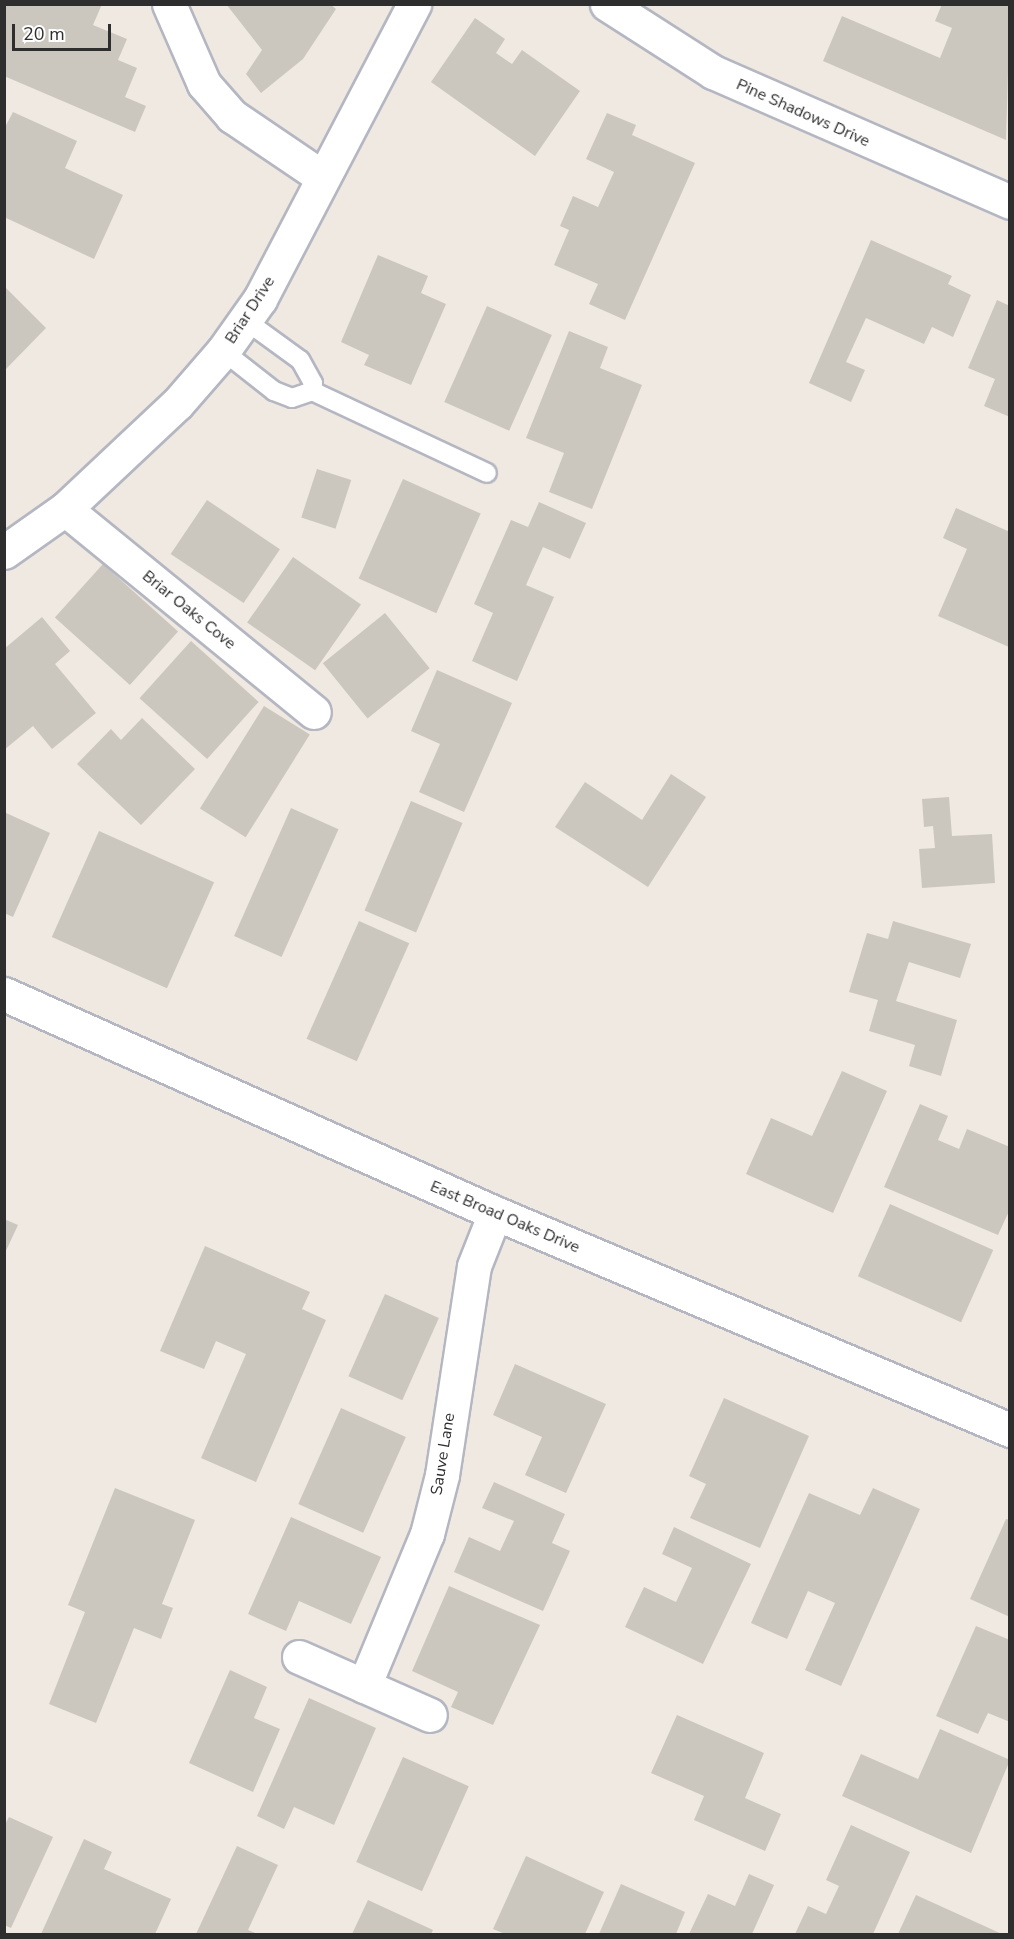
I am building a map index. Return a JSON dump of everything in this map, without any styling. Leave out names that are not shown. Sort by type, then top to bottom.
[{"type":"street","points":[[169,4],[204,84],[232,116],[322,177]]},
{"type":"street","name":"Briar Drive","points":[[4,552],[65,509],[177,404],[223,351],[245,320],[414,4]]},
{"type":"street","name":"Pine Shadows Drive","points":[[607,4],[713,72],[1010,202]]},
{"type":"street","name":"Briar Oaks Cove","points":[[65,509],[314,712]]},
{"type":"street","name":"East Broad Oaks Drive","points":[[4,994],[495,1213],[1010,1430]]},
{"type":"street","name":"Sauve Lane","points":[[364,1686],[428,1534],[442,1475],[474,1266],[495,1213]]},
{"type":"street","points":[[299,1657],[430,1715]]},
{"type":"lane","points":[[245,320],[300,360],[310,377],[312,391]]},
{"type":"lane","points":[[223,351],[274,391],[292,398],[312,391],[487,472]]},
{"type":"building","points":[[4,4],[102,4],[93,25],[127,39],[118,60],[137,68],[125,97],[146,106],[135,132],[4,76]]},
{"type":"building","points":[[226,4],[330,4],[336,9],[303,59],[261,93],[246,74],[262,50]]},
{"type":"building","points":[[942,4],[1010,4],[1006,140],[823,61],[842,16],[940,58],[952,28],[935,21]]},
{"type":"building","points":[[475,18],[505,39],[496,53],[512,64],[522,50],[580,91],[535,156],[431,82]]},
{"type":"building","points":[[13,112],[77,141],[65,168],[123,195],[94,259],[4,217],[4,129]]},
{"type":"building","points":[[607,113],[636,125],[632,135],[695,163],[625,320],[589,304],[598,284],[554,265],[569,230],[560,226],[573,196],[598,207],[614,172],[586,159]]},
{"type":"building","points":[[871,240],[952,276],[948,284],[971,295],[953,337],[932,327],[924,344],[866,318],[846,362],[865,370],[851,402],[809,383]]},
{"type":"building","points":[[378,255],[428,276],[421,293],[446,304],[411,385],[364,365],[369,355],[341,342]]},
{"type":"building","points":[[5,287],[46,328],[5,370]]},
{"type":"building","points":[[997,300],[1010,306],[1010,417],[984,406],[995,379],[968,368]]},
{"type":"building","points":[[487,306],[552,335],[509,431],[444,402]]},
{"type":"building","points":[[569,331],[608,347],[600,368],[642,385],[592,509],[549,492],[564,453],[526,438]]},
{"type":"building","points":[[317,469],[351,480],[335,529],[301,518]]},
{"type":"building","points":[[403,479],[481,514],[436,613],[359,579]]},
{"type":"building","points":[[207,500],[280,549],[244,603],[171,554]]},
{"type":"building","points":[[539,502],[586,523],[570,559],[543,547],[526,585],[554,597],[517,681],[472,661],[493,613],[474,604],[511,520],[528,527]]},
{"type":"building","points":[[956,508],[1010,532],[1009,647],[938,616],[967,549],[943,538]]},
{"type":"building","points":[[293,557],[361,605],[315,670],[247,623]]},
{"type":"building","points":[[103,564],[178,632],[130,685],[55,618]]},
{"type":"building","points":[[385,613],[430,668],[368,719],[323,663]]},
{"type":"building","points":[[42,617],[70,651],[55,664],[96,713],[52,749],[33,726],[4,750],[4,649]]},
{"type":"building","points":[[191,641],[259,702],[207,759],[139,698]]},
{"type":"building","points":[[437,670],[512,703],[464,812],[419,792],[440,744],[411,731]]},
{"type":"building","points":[[264,706],[310,735],[246,837],[200,809]]},
{"type":"building","points":[[142,718],[195,769],[141,825],[77,764],[111,729],[121,740]]},
{"type":"building","points":[[671,774],[706,797],[648,887],[555,827],[585,782],[642,820]]},
{"type":"building","points":[[949,797],[952,836],[992,834],[995,883],[922,888],[919,849],[935,848],[933,826],[924,827],[922,799]]},
{"type":"building","points":[[411,801],[463,823],[416,932],[365,911]]},
{"type":"building","points":[[291,808],[339,829],[282,957],[234,936]]},
{"type":"building","points":[[4,812],[50,833],[13,917],[4,913]]},
{"type":"building","points":[[99,831],[214,882],[167,988],[52,937]]},
{"type":"building","points":[[359,921],[409,943],[357,1061],[307,1039]]},
{"type":"building","points":[[893,921],[971,944],[960,978],[909,962],[896,1001],[957,1020],[941,1076],[909,1066],[915,1045],[869,1031],[878,1000],[849,992],[867,933],[888,939]]},
{"type":"building","points":[[842,1071],[887,1091],[833,1213],[746,1174],[771,1118],[812,1136]]},
{"type":"building","points":[[920,1104],[948,1116],[938,1140],[959,1149],[967,1129],[1010,1147],[1010,1209],[998,1235],[884,1187]]},
{"type":"building","points":[[890,1204],[993,1250],[961,1322],[858,1276]]},
{"type":"building","points":[[4,1219],[18,1225],[4,1255]]},
{"type":"building","points":[[205,1246],[310,1292],[302,1309],[326,1320],[256,1482],[201,1458],[246,1354],[216,1341],[204,1369],[160,1351]]},
{"type":"building","points":[[385,1294],[439,1318],[402,1400],[348,1376]]},
{"type":"building","points":[[515,1364],[606,1404],[566,1493],[525,1475],[542,1437],[493,1415]]},
{"type":"building","points":[[724,1398],[809,1436],[760,1548],[690,1518],[706,1484],[689,1476]]},
{"type":"building","points":[[341,1408],[406,1437],[363,1533],[298,1504]]},
{"type":"building","points":[[494,1482],[565,1514],[552,1543],[570,1551],[543,1611],[454,1572],[469,1537],[500,1551],[514,1521],[482,1508]]},
{"type":"building","points":[[115,1488],[195,1520],[162,1604],[173,1608],[161,1639],[134,1628],[96,1723],[49,1704],[85,1612],[68,1605]]},
{"type":"building","points":[[873,1488],[920,1509],[841,1686],[805,1670],[835,1603],[808,1591],[787,1639],[751,1623],[809,1493],[860,1515]]},
{"type":"building","points":[[291,1517],[381,1557],[351,1624],[299,1601],[286,1631],[248,1614]]},
{"type":"building","points":[[1006,1519],[1010,1520],[1010,1617],[970,1599]]},
{"type":"building","points":[[674,1527],[751,1564],[703,1664],[625,1627],[644,1587],[676,1602],[692,1568],[662,1554]]},
{"type":"building","points":[[449,1586],[540,1625],[493,1725],[451,1707],[458,1692],[412,1671]]},
{"type":"building","points":[[976,1626],[1010,1640],[1010,1722],[988,1713],[978,1734],[936,1716]]},
{"type":"building","points":[[230,1670],[267,1687],[254,1718],[280,1729],[253,1792],[189,1763]]},
{"type":"building","points":[[309,1698],[376,1728],[334,1825],[294,1807],[284,1829],[257,1816]]},
{"type":"building","points":[[677,1715],[764,1753],[745,1798],[781,1814],[765,1851],[694,1820],[704,1796],[651,1773]]},
{"type":"building","points":[[940,1729],[1010,1760],[971,1853],[842,1796],[861,1754],[918,1779]]},
{"type":"building","points":[[403,1757],[469,1786],[422,1891],[356,1862]]},
{"type":"building","points":[[9,1817],[53,1837],[11,1928],[4,1925],[4,1826]]},
{"type":"building","points":[[851,1825],[910,1852],[873,1934],[795,1934],[808,1906],[826,1914],[839,1886],[826,1880]]},
{"type":"building","points":[[84,1839],[112,1852],[104,1869],[171,1899],[155,1934],[41,1934]]},
{"type":"building","points":[[237,1846],[278,1865],[248,1930],[258,1934],[196,1934]]},
{"type":"building","points":[[526,1856],[604,1892],[585,1934],[505,1934],[493,1929]]},
{"type":"building","points":[[749,1874],[774,1885],[752,1934],[689,1934],[708,1894],[735,1906]]},
{"type":"building","points":[[621,1884],[685,1912],[676,1934],[599,1934]]},
{"type":"building","points":[[916,1895],[1002,1934],[898,1934]]},
{"type":"building","points":[[368,1900],[433,1930],[431,1934],[352,1934]]}]
